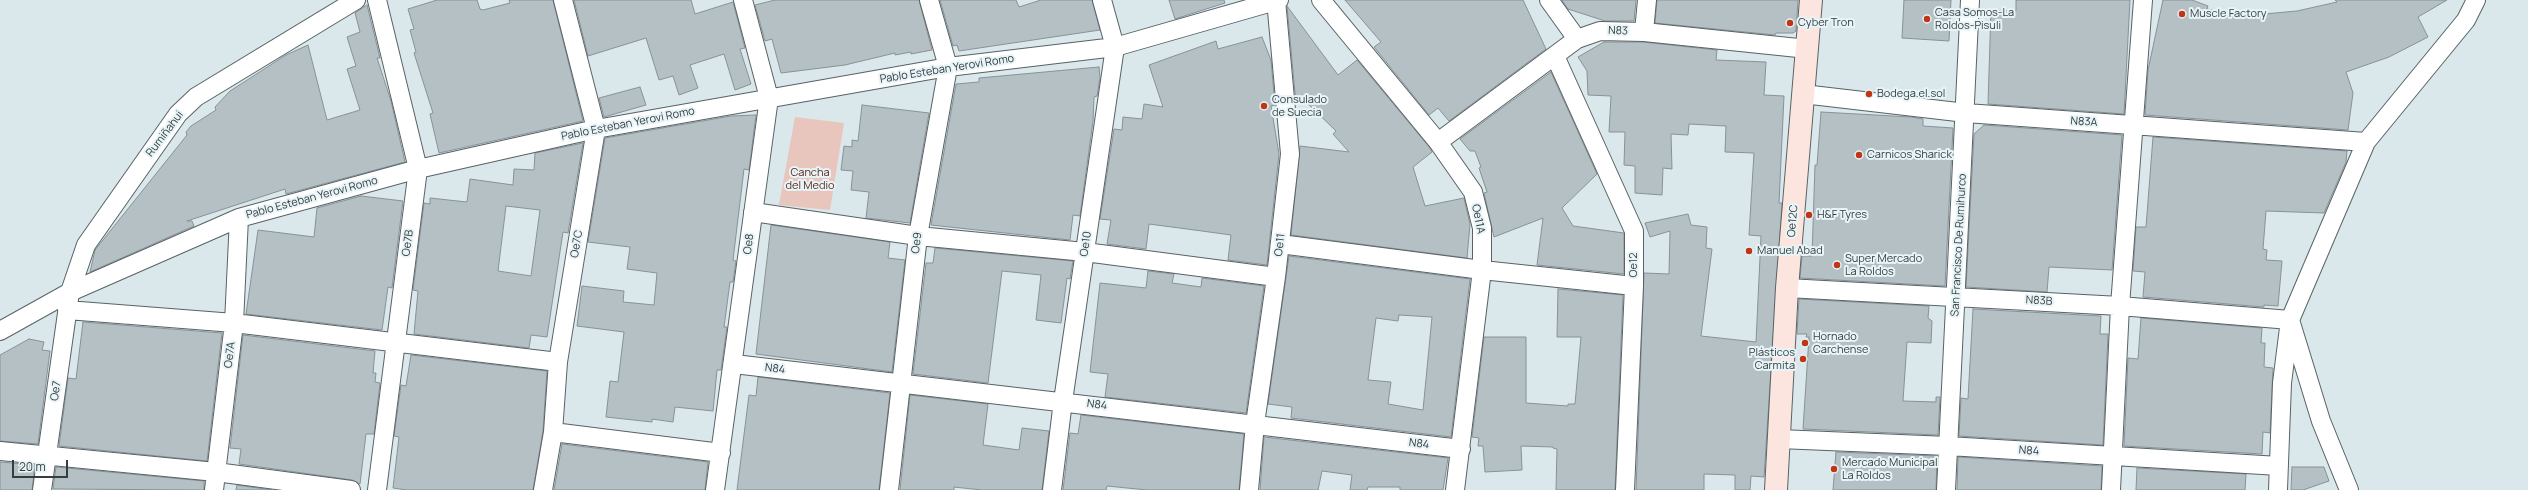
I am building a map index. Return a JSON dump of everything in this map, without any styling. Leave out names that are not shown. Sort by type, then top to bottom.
[{"type":"main road","name":"Oe12C","points":[[1776,490],[1787,288],[1811,0]]},
{"type":"street","name":"Rumiñahui","points":[[68,301],[86,245],[178,114],[196,97],[356,0]]},
{"type":"street","name":"Oe7B","points":[[377,0],[418,169],[377,490]]},
{"type":"street","name":"Oe7C","points":[[543,490],[553,432],[558,362],[596,129],[563,0]]},
{"type":"street","name":"Oe8","points":[[715,490],[734,364],[769,98],[743,0]]},
{"type":"street","name":"Oe9","points":[[889,490],[918,236],[948,67],[929,0]]},
{"type":"street","name":"Oe10","points":[[1052,490],[1063,401],[1115,46],[1102,0]]},
{"type":"street","name":"Pablo Esteban Yerovi Romo","points":[[0,331],[68,301],[239,218],[418,169],[596,129],[769,98],[948,67],[1115,46],[1277,0]]},
{"type":"street","name":"Oe11","points":[[1249,490],[1255,424],[1276,276],[1290,154],[1277,0]]},
{"type":"street","name":"Oe11A","points":[[1321,0],[1438,142],[1472,192],[1482,228],[1482,270],[1455,490]]},
{"type":"street","points":[[1549,0],[1576,39]]},
{"type":"street","points":[[1644,32],[1647,0]]},
{"type":"street","name":"San Francisco De Rumihurco","points":[[1946,490],[1966,114],[1970,0]]},
{"type":"street","points":[[2111,490],[2111,456],[2120,306],[2132,126],[2143,0]]},
{"type":"street","points":[[2278,490],[2282,383],[2290,320],[2366,142],[2466,20],[2476,0]]},
{"type":"street","name":"N83","points":[[1438,142],[1576,39],[1600,31],[1644,32],[1808,49]]},
{"type":"street","name":"Oe12","points":[[1555,56],[1634,231],[1634,286],[1625,490]]},
{"type":"street","name":"N83A","points":[[1804,94],[1966,114],[2366,142]]},
{"type":"street","points":[[753,212],[918,236],[1085,252],[1276,276]]},
{"type":"street","name":"Oe7A","points":[[214,490],[234,323],[239,218]]},
{"type":"street","points":[[1280,244],[1482,270],[1634,286]]},
{"type":"street","name":"N83B","points":[[1787,288],[2120,306],[2290,320]]},
{"type":"street","points":[[68,301],[234,323],[558,362]]},
{"type":"street","name":"Oe7","points":[[42,490],[68,301]]},
{"type":"street","points":[[2290,320],[2321,421],[2349,490]]},
{"type":"street","name":"N84","points":[[734,364],[901,384],[1063,401],[1461,449]]},
{"type":"street","points":[[553,432],[721,453]]},
{"type":"street","name":"N84","points":[[1779,439],[1948,446],[2279,466]]},
{"type":"street","points":[[0,451],[46,457],[216,472],[351,490]]},
{"type":"green space","name":"Cancha del Medio","points":[[795,117],[844,123],[830,210],[779,205]]},
{"type":"building","points":[[437,0],[477,0],[480,9],[483,10],[510,3],[509,0],[553,0],[583,121],[439,153],[430,114],[433,113],[414,53],[416,52],[410,30],[414,29],[408,9]]},
{"type":"building","points":[[574,0],[691,0],[695,14],[733,2],[745,48],[740,49],[751,84],[735,90],[724,54],[690,65],[698,88],[679,95],[673,76],[659,80],[646,38],[588,56]]},
{"type":"building","points":[[775,0],[919,0],[932,50],[911,54],[911,52],[895,55],[895,53],[845,65],[781,73],[772,39],[765,41],[755,5]]},
{"type":"building","points":[[940,0],[1016,0],[1019,7],[1041,0],[1092,0],[1100,30],[959,51],[957,45],[953,46]]},
{"type":"building","points":[[1169,0],[1224,0],[1225,3],[1175,19]]},
{"type":"building","points":[[1345,0],[1523,0],[1546,49],[1449,121],[1438,108],[1429,115],[1374,47],[1381,42]]},
{"type":"building","points":[[1562,0],[1636,0],[1634,21],[1605,21],[1568,9]]},
{"type":"building","points":[[1657,0],[1798,0],[1796,31],[1793,33],[1776,33],[1775,35],[1655,23]]},
{"type":"building","name":"Casa Somos-La Roldos-Pisuli","points":[[1904,0],[1951,0],[1949,41],[1902,38]]},
{"type":"building","points":[[2016,0],[2130,0],[2124,114],[1988,104],[1991,10],[2016,11]]},
{"type":"building","points":[[2163,0],[2192,0],[2208,6],[2207,9],[2242,16],[2297,11],[2337,2],[2335,0],[2447,0],[2418,17],[2428,37],[2389,57],[2346,72],[2353,93],[2348,130],[2145,115],[2148,70]]},
{"type":"building","points":[[367,5],[380,58],[377,58],[391,101],[405,162],[286,194],[285,189],[187,221],[192,221],[194,226],[90,272],[95,250],[187,135],[186,132],[191,126],[216,110],[215,107],[230,91],[286,55],[308,45],[327,120],[360,110],[347,69],[356,66],[347,37],[360,32],[355,13]]},
{"type":"building","points":[[1287,6],[1338,75],[1357,60],[1430,148],[1432,152],[1413,167],[1425,206],[1464,198],[1470,224],[1467,258],[1291,235],[1300,146],[1349,152],[1333,134],[1336,131],[1302,98],[1296,104]]},
{"type":"building","points":[[1262,37],[1271,60],[1275,105],[1271,106],[1279,154],[1267,265],[1228,260],[1231,235],[1149,224],[1146,249],[1107,244],[1111,220],[1100,219],[1114,129],[1122,130],[1123,117],[1142,119],[1144,104],[1163,107],[1149,65],[1216,41],[1218,49]]},
{"type":"building","points":[[1604,42],[1643,42],[1717,50],[1716,60],[1766,62],[1764,95],[1784,96],[1779,203],[1782,203],[1764,477],[1751,476],[1750,490],[1735,490],[1735,475],[1704,474],[1704,490],[1636,490],[1644,273],[1669,274],[1670,231],[1650,237],[1645,223],[1688,214],[1691,225],[1707,227],[1706,248],[1712,249],[1701,336],[1756,342],[1761,236],[1749,235],[1754,153],[1725,152],[1726,126],[1689,124],[1688,135],[1671,134],[1672,169],[1663,168],[1662,195],[1635,193],[1635,166],[1624,165],[1625,132],[1609,132],[1611,96],[1588,95],[1587,71],[1578,57]]},
{"type":"building","points":[[1099,67],[1100,78],[1097,96],[1094,97],[1093,121],[1080,216],[1073,215],[1070,240],[931,225],[956,84],[979,82],[979,78]]},
{"type":"building","points":[[1551,72],[1597,174],[1562,208],[1573,226],[1624,233],[1624,274],[1537,265],[1543,218],[1494,237],[1484,193],[1487,192],[1479,168],[1481,167],[1475,151],[1470,151],[1460,139]]},
{"type":"building","points":[[640,87],[646,105],[604,117],[599,98]]},
{"type":"building","points":[[862,105],[929,113],[910,223],[866,218],[869,192],[851,190],[853,171],[841,170],[844,146],[852,147],[852,140],[858,141]]},
{"type":"building","points":[[1821,112],[1911,117],[1923,119],[1923,126],[1953,128],[1945,286],[1800,278],[1802,256],[1812,256],[1815,165],[1817,165]]},
{"type":"building","points":[[756,115],[749,170],[744,169],[733,260],[736,261],[733,282],[730,282],[724,327],[727,327],[721,370],[717,370],[713,411],[675,407],[673,422],[652,419],[652,422],[606,417],[610,381],[618,382],[624,332],[577,326],[582,286],[624,291],[623,302],[654,305],[657,273],[627,269],[630,247],[588,242],[605,138],[731,116]]},
{"type":"building","points":[[1984,125],[2122,135],[2112,270],[2049,267],[2047,292],[1966,287],[1974,134]]},
{"type":"building","points":[[2153,137],[2347,151],[2346,162],[2324,213],[2266,211],[2263,249],[2267,250],[2266,260],[2282,261],[2278,306],[2264,305],[2264,307],[2143,297],[2145,272],[2133,271],[2136,227],[2146,227]]},
{"type":"building","points":[[583,143],[568,233],[563,232],[547,337],[531,335],[529,348],[414,334],[418,291],[413,290],[424,203],[430,204],[430,198],[467,202],[470,179],[513,185],[514,169],[534,170],[535,153]],"holes":[[[506,206],[540,210],[531,276],[498,271]]]},
{"type":"building","points":[[361,196],[403,201],[392,288],[388,287],[382,330],[246,314],[258,230],[314,237],[317,208]]},
{"type":"building","points":[[771,225],[890,242],[888,258],[905,260],[892,372],[756,354]]},
{"type":"building","points":[[935,248],[1073,261],[1070,279],[1067,278],[1061,323],[1036,320],[1041,275],[1002,271],[988,383],[913,374],[926,263],[933,263]]},
{"type":"building","points":[[1289,256],[1470,279],[1451,437],[1291,418],[1292,407],[1268,404]],"holes":[[[1399,315],[1432,317],[1423,410],[1388,404],[1391,382],[1368,380],[1376,318],[1398,321]]]},
{"type":"building","points":[[1148,271],[1174,274],[1172,283],[1201,287],[1202,278],[1264,286],[1246,413],[1105,397],[1108,374],[1090,372],[1100,283],[1146,288]]},
{"type":"building","points":[[1558,289],[1623,295],[1615,490],[1556,490],[1557,449],[1553,447],[1521,446],[1522,470],[1485,472],[1483,446],[1478,446],[1479,438],[1472,437],[1484,337],[1526,337],[1526,403],[1568,406],[1568,404],[1575,404],[1581,337],[1557,337]]},
{"type":"building","points":[[1799,299],[1929,306],[1928,318],[1932,321],[1931,343],[1907,342],[1903,401],[1936,402],[1936,397],[1940,397],[1938,435],[1803,429],[1809,337],[1806,337],[1807,334],[1797,334]]},
{"type":"building","points":[[1973,309],[2101,316],[2100,334],[2108,334],[2103,445],[1959,436],[1961,398],[1968,399]]},
{"type":"building","points":[[2141,318],[2262,328],[2261,343],[2265,343],[2264,367],[2273,368],[2270,433],[2263,432],[2262,454],[2124,446],[2128,358],[2138,359]]},
{"type":"building","points":[[83,322],[222,333],[207,461],[59,446],[68,378],[76,379]]},
{"type":"building","points":[[243,335],[375,351],[373,373],[376,373],[375,382],[380,383],[374,434],[366,434],[360,484],[352,480],[239,464],[241,449],[230,448]]},
{"type":"building","points":[[29,339],[44,342],[42,350],[50,351],[38,444],[0,441],[0,355]]},
{"type":"building","points":[[411,355],[547,371],[543,431],[533,490],[407,490],[393,488],[399,437],[394,436],[401,385],[406,386]]},
{"type":"building","points":[[758,377],[890,393],[879,490],[737,490],[749,395],[756,396]]},
{"type":"building","points":[[910,395],[988,404],[983,445],[1019,450],[1022,428],[1049,431],[1042,490],[982,490],[954,487],[954,490],[900,490]]},
{"type":"building","points":[[1081,415],[1244,434],[1239,490],[1147,490],[1107,486],[1106,490],[1063,490],[1070,433],[1078,434]]},
{"type":"building","points":[[1264,437],[1448,458],[1443,490],[1400,490],[1400,487],[1368,487],[1367,490],[1350,490],[1352,475],[1322,471],[1318,490],[1260,490]]},
{"type":"building","points":[[562,444],[708,462],[705,490],[554,490]]},
{"type":"building","points":[[1836,452],[1937,456],[1936,490],[1833,490]]},
{"type":"building","points":[[1958,457],[2102,466],[2101,490],[1957,490]]},
{"type":"building","points":[[0,462],[35,465],[32,490],[0,490]]},
{"type":"building","points":[[56,467],[204,481],[204,490],[53,489]]},
{"type":"building","points":[[2292,467],[2324,467],[2329,481],[2303,490],[2291,490]]},
{"type":"building","points":[[2137,468],[2246,474],[2245,490],[2136,490]]},
{"type":"building","points":[[237,485],[272,490],[236,490]]},
{"type":"place","name":"Muscle Factory","points":[[2182,14]]},
{"type":"place","name":"Casa Somos-La Roldos-Pisuli","points":[[1927,19]]},
{"type":"place","name":"Cyber Tron","points":[[1790,23]]},
{"type":"place","name":"Bodega.el.sol","points":[[1869,94]]},
{"type":"place","name":"Consulado de Suecia","points":[[1264,106]]},
{"type":"place","name":"Carnicos Sharick","points":[[1859,155]]},
{"type":"place","name":"H&F Tyres","points":[[1809,215]]},
{"type":"place","name":"Manuel Abad","points":[[1749,251]]},
{"type":"place","name":"Super Mercado La Roldos","points":[[1837,265]]},
{"type":"place","name":"Hornado Carchense","points":[[1805,343]]},
{"type":"place","name":"Plásticos Carmita","points":[[1803,359]]},
{"type":"place","name":"Mercado Municipal La Roldos","points":[[1834,469]]}]
